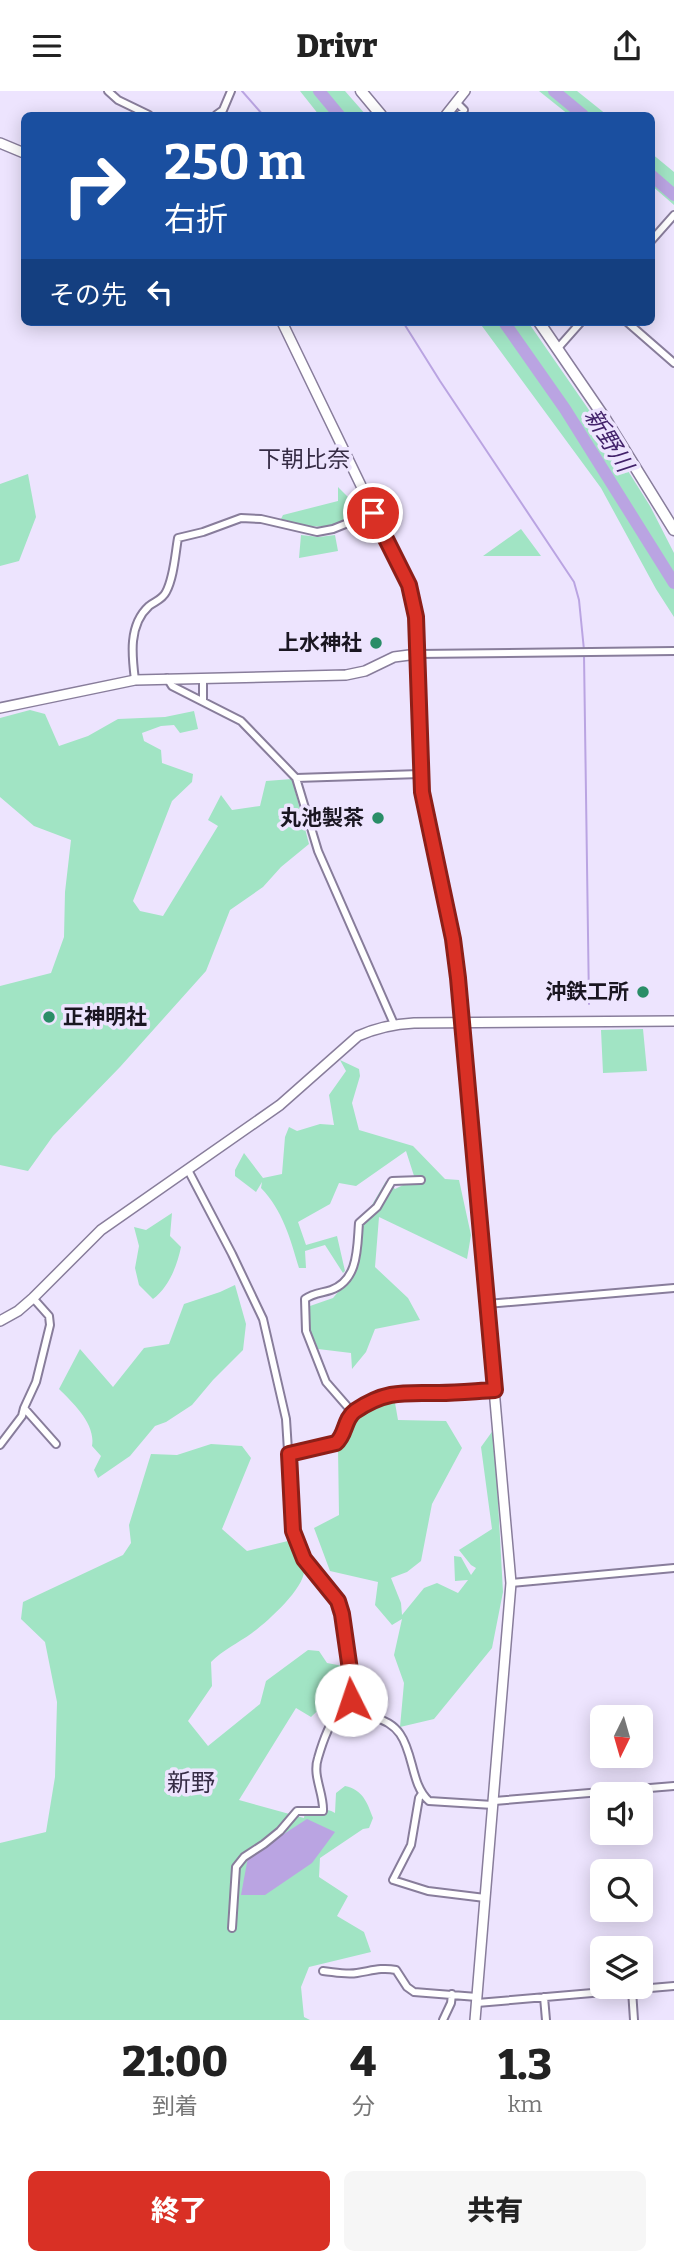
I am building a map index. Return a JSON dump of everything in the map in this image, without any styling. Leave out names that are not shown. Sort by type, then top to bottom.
[{"type":"main road","points":[[361,91],[379,112]]},
{"type":"main road","points":[[541,326],[604,417],[674,530]]},
{"type":"street","points":[[108,91],[118,100],[143,112]]},
{"type":"street","points":[[220,112],[231,91]]},
{"type":"street","points":[[448,112],[465,91]]},
{"type":"street","points":[[456,102],[464,110],[462,112]]},
{"type":"street","points":[[0,143],[21,152]]},
{"type":"street","points":[[655,236],[674,215]]},
{"type":"street","points":[[284,326],[409,585],[416,617],[422,792],[453,939],[463,1022],[511,1583],[475,2020]]},
{"type":"street","points":[[558,348],[577,326]]},
{"type":"street","points":[[632,326],[674,363]]},
{"type":"street","points":[[135,680],[133,636],[137,622],[148,606],[164,597],[169,586],[178,538],[241,518],[261,519],[317,532],[333,529],[373,513]]},
{"type":"street","points":[[0,708],[135,680],[346,675],[365,671],[394,657],[416,654],[674,651]]},
{"type":"street","points":[[167,678],[172,686],[241,721],[296,778],[318,851],[394,1024]]},
{"type":"street","points":[[203,679],[203,701]]},
{"type":"street","points":[[296,778],[420,774]]},
{"type":"street","points":[[0,1321],[33,1298],[101,1230],[280,1105],[358,1036],[394,1024],[674,1021]]},
{"type":"street","points":[[188,1170],[262,1319],[286,1419],[293,1531],[304,1559],[338,1601],[353,1691],[351,1700],[338,1713],[317,1761],[316,1773],[323,1798],[323,1811],[297,1811],[280,1831],[244,1857],[236,1867],[232,1928]]},
{"type":"street","points":[[353,1413],[326,1382],[306,1331],[306,1299],[334,1289],[346,1281],[357,1256],[359,1223],[377,1207],[392,1181],[421,1180]]},
{"type":"street","points":[[487,1304],[674,1288]]},
{"type":"street","points":[[0,1445],[22,1416],[36,1382],[50,1325],[49,1316],[33,1298]]},
{"type":"street","points":[[289,1454],[336,1443],[353,1413],[384,1396],[406,1392],[495,1390]]},
{"type":"street","points":[[24,1408],[56,1444]]},
{"type":"street","points":[[511,1583],[674,1567]]},
{"type":"street","points":[[351,1700],[364,1715],[392,1725],[401,1735],[421,1795],[429,1801],[493,1803],[674,1786]]},
{"type":"street","points":[[421,1795],[411,1845],[393,1880],[428,1891],[485,1898]]},
{"type":"street","points":[[323,1971],[355,1974],[373,1969],[396,1970],[407,1987],[414,1992],[452,1994],[477,2000],[590,1993]]},
{"type":"street","points":[[653,1988],[674,1986]]},
{"type":"street","points":[[443,2020],[452,1994]]},
{"type":"street","points":[[544,1997],[545,2020]]},
{"type":"street","points":[[633,1999],[634,2020]]},
{"type":"green space","points":[[300,91],[345,91],[363,112],[317,112]]},
{"type":"green space","points":[[539,91],[577,91],[603,112],[565,112]]},
{"type":"green space","points":[[655,156],[674,172],[674,205],[655,188]]},
{"type":"green space","points":[[482,326],[531,326],[598,423],[650,506],[674,553],[674,617],[601,488]]},
{"type":"green space","points":[[28,474],[36,517],[19,561],[0,566],[0,484]]},
{"type":"green space","points":[[338,487],[351,500],[354,515],[346,520],[319,526],[281,519],[283,515],[338,501]]},
{"type":"green space","points":[[521,529],[541,556],[483,556]]},
{"type":"green space","points":[[301,535],[335,535],[338,551],[299,558]]},
{"type":"green space","points":[[30,710],[45,714],[59,746],[88,736],[118,719],[165,717],[194,711],[198,729],[180,733],[174,725],[161,726],[142,733],[144,741],[161,750],[162,763],[193,774],[192,782],[172,801],[133,901],[140,911],[163,916],[218,826],[208,820],[221,795],[232,810],[260,806],[266,781],[292,779],[309,844],[281,867],[263,887],[230,910],[206,971],[120,1067],[53,1136],[28,1171],[0,1165],[0,986],[51,973],[64,937],[65,892],[71,840],[34,826],[0,797],[0,718]]},
{"type":"green space","points":[[643,1029],[647,1071],[603,1073],[601,1030]]},
{"type":"green space","points":[[340,1060],[359,1069],[360,1076],[352,1103],[359,1130],[413,1146],[445,1179],[459,1180],[471,1235],[467,1259],[379,1217],[375,1267],[408,1298],[420,1320],[375,1329],[366,1352],[352,1369],[351,1353],[318,1349],[309,1327],[310,1306],[333,1298],[349,1279],[355,1266],[356,1232],[386,1181],[395,1189],[415,1179],[406,1151],[356,1186],[339,1183],[330,1204],[298,1222],[306,1245],[337,1236],[345,1271],[343,1273],[325,1245],[305,1251],[306,1268],[299,1268],[285,1225],[261,1188],[262,1182],[256,1192],[235,1176],[235,1170],[244,1153],[263,1178],[282,1174],[285,1137],[289,1127],[297,1131],[320,1124],[334,1125],[329,1095],[346,1071]]},
{"type":"green space","points":[[172,1213],[170,1236],[181,1247],[172,1276],[153,1299],[139,1285],[135,1268],[139,1246],[134,1227],[146,1230]]},
{"type":"green space","points":[[235,1285],[246,1324],[243,1350],[192,1405],[155,1426],[130,1456],[98,1478],[94,1470],[101,1456],[92,1446],[87,1422],[59,1389],[80,1349],[113,1387],[144,1348],[169,1344],[184,1304]]},
{"type":"green space","points":[[394,1397],[398,1420],[446,1421],[462,1448],[432,1504],[421,1561],[407,1572],[391,1578],[401,1603],[402,1615],[424,1588],[437,1583],[458,1593],[468,1580],[455,1581],[454,1556],[461,1557],[471,1575],[476,1568],[459,1550],[492,1529],[481,1447],[494,1429],[503,1592],[492,1648],[434,1719],[400,1727],[404,1683],[394,1655],[402,1619],[392,1625],[375,1605],[378,1582],[330,1571],[314,1528],[339,1515],[338,1448],[353,1420]]},
{"type":"green space","points":[[211,1444],[242,1446],[251,1458],[222,1529],[247,1551],[292,1540],[304,1571],[298,1587],[275,1614],[211,1662],[212,1686],[188,1721],[208,1746],[260,1704],[266,1681],[308,1650],[319,1651],[327,1663],[343,1666],[348,1689],[334,1695],[311,1717],[296,1708],[239,1800],[304,1818],[305,1811],[324,1809],[335,1813],[336,1793],[345,1786],[360,1794],[373,1818],[369,1828],[363,1829],[320,1858],[319,1877],[348,1896],[337,1916],[364,1932],[371,1952],[309,1967],[301,1987],[304,2017],[310,2020],[0,2020],[0,1843],[46,1832],[55,1777],[57,1702],[45,1642],[21,1619],[23,1602],[123,1555],[131,1543],[129,1525],[151,1454],[177,1455]]},
{"type":"shaded area","points":[[307,1819],[335,1832],[312,1863],[265,1895],[241,1895],[248,1857]]},
{"type":"waterway","points":[[242,91],[260,112]]},
{"type":"waterway","name":"新野川","points":[[319,91],[336,112]]},
{"type":"waterway","points":[[554,91],[579,112]]},
{"type":"waterway","points":[[655,178],[674,195]]},
{"type":"waterway","points":[[406,326],[574,582],[579,600],[584,650]]},
{"type":"waterway","name":"新野川","points":[[507,326],[565,409],[674,583]]},
{"type":"waterway","points":[[584,655],[589,1004]]},
{"type":"place","name":"上水神社","points":[[376,643]]},
{"type":"place","name":"丸池製茶","points":[[378,818]]},
{"type":"place","name":"沖鉄工所","points":[[643,992]]},
{"type":"place","name":"正神明社","points":[[49,1017]]},
{"type":"district","name":"下朝比奈","points":[[304,459]]},
{"type":"district","name":"新野","points":[[191,1783]]},
{"type":"route","points":[[351,1700],[353,1691],[338,1601],[304,1559],[293,1531],[289,1454],[336,1443],[353,1413],[384,1396],[406,1392],[495,1390],[458,978],[453,939],[422,792],[419,763],[416,617],[403,570],[373,513]]}]
